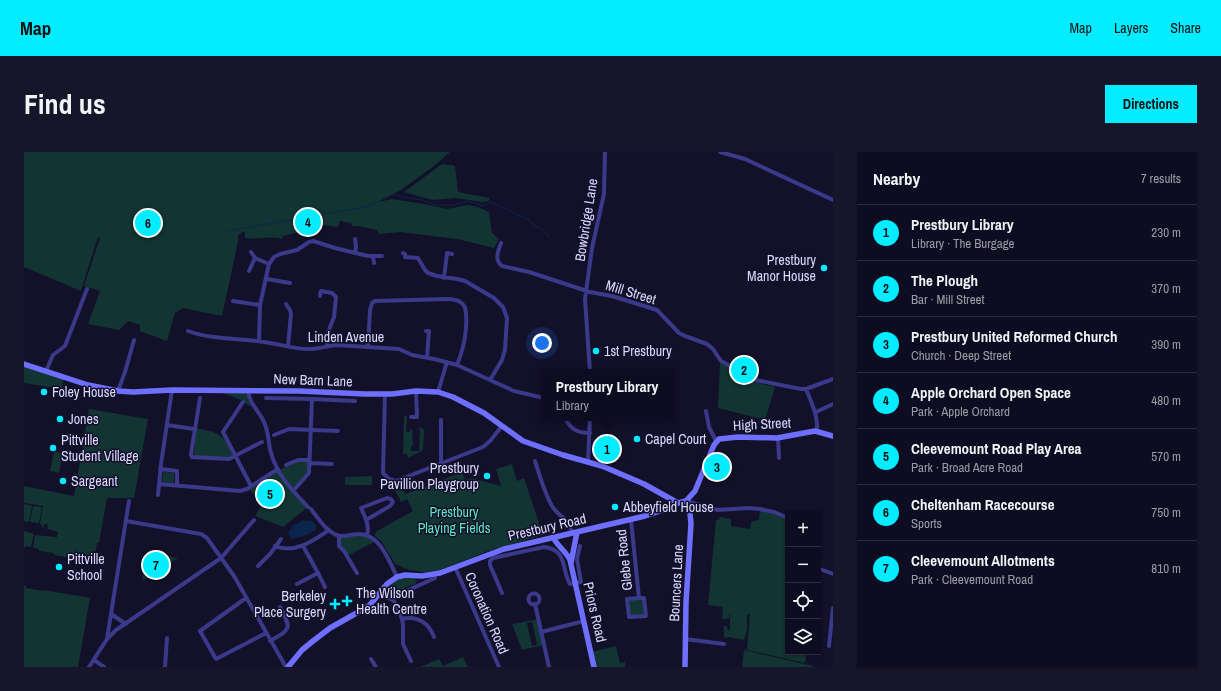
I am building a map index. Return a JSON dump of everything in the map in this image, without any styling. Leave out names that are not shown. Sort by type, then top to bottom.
[{"type":"main road","name":"New Barn Lane","points":[[24,364],[92,387],[118,391],[248,390],[317,391],[362,394],[385,394],[416,391],[438,392],[453,397],[478,410],[524,441],[588,462],[644,484],[678,503]]},
{"type":"main road","name":"High Street","points":[[716,442],[721,438],[778,438],[817,431],[833,436]]},
{"type":"main road","points":[[686,501],[695,491],[716,442]]},
{"type":"main road","name":"Prestbury Road","points":[[397,577],[405,575],[419,576],[440,573],[504,549],[631,520],[686,501]]},
{"type":"main road","name":"Bouncers Lane","points":[[685,667],[691,524],[690,513],[686,501]]},
{"type":"main road","name":"Priors Road","points":[[571,563],[575,532]]},
{"type":"main road","name":"Priors Road","points":[[553,537],[567,553],[571,563],[594,667]]},
{"type":"main road","points":[[287,667],[302,650],[330,628],[369,606],[387,583],[397,577]]},
{"type":"street","name":"Bowbridge Lane","points":[[590,369],[586,290],[592,248],[604,194],[605,152]]},
{"type":"street","points":[[720,152],[745,159],[833,200]]},
{"type":"street","points":[[355,239],[356,253]]},
{"type":"street","points":[[259,341],[260,305],[269,264],[277,255],[298,250],[311,241],[373,257],[382,256]]},
{"type":"street","name":"Mill Street","points":[[501,243],[497,257],[502,266],[529,272],[657,310],[679,333],[707,344],[713,349],[721,361],[758,381],[792,388],[806,389],[833,378]]},
{"type":"street","points":[[251,252],[255,258],[269,264]]},
{"type":"street","points":[[444,278],[447,253]]},
{"type":"street","points":[[404,262],[404,255],[418,256],[428,273],[444,278],[461,280],[478,288],[496,300],[504,310],[507,318],[505,350],[502,360],[490,380]]},
{"type":"street","points":[[373,257],[374,263]]},
{"type":"street","points":[[249,271],[255,258]]},
{"type":"street","points":[[266,278],[290,283]]},
{"type":"street","points":[[46,371],[53,355],[65,346],[87,289]]},
{"type":"street","points":[[320,296],[321,291],[332,293],[336,297],[334,317],[327,335],[327,346]]},
{"type":"street","points":[[369,298],[372,302]]},
{"type":"street","points":[[372,302],[447,299],[455,299],[460,302],[466,308],[467,316],[464,344],[457,365]]},
{"type":"street","points":[[233,301],[260,305]]},
{"type":"street","points":[[368,347],[370,310],[372,302]]},
{"type":"street","points":[[286,304],[291,314],[288,346]]},
{"type":"street","name":"Linden Avenue","points":[[188,331],[209,336],[259,341],[309,349],[327,346],[399,349],[412,355],[457,365],[517,392],[541,397]]},
{"type":"street","points":[[427,358],[429,331]]},
{"type":"street","points":[[118,391],[134,340]]},
{"type":"street","points":[[438,392],[447,362]]},
{"type":"street","points":[[806,389],[816,412],[817,431]]},
{"type":"street","points":[[158,495],[160,469],[172,390]]},
{"type":"street","points":[[248,390],[251,402],[263,420],[272,456],[289,486],[329,530],[339,536],[358,534],[367,535],[374,539],[387,558],[397,577]]},
{"type":"street","points":[[411,417],[417,417],[416,391]]},
{"type":"street","points":[[385,394],[383,473],[389,479],[396,481],[486,445],[502,426]]},
{"type":"street","points":[[200,398],[194,429],[191,454],[192,457],[225,460],[236,456],[262,442]]},
{"type":"street","points":[[266,398],[355,401]]},
{"type":"street","points":[[294,491],[308,475],[312,399]]},
{"type":"street","points":[[243,402],[223,431],[251,486]]},
{"type":"street","points":[[816,412],[833,404]]},
{"type":"street","points":[[706,411],[709,427],[716,442]]},
{"type":"street","points":[[441,420],[441,463]]},
{"type":"street","points":[[566,421],[570,428],[574,430],[590,432]]},
{"type":"street","points":[[588,462],[590,421]]},
{"type":"street","points":[[167,425],[194,429]]},
{"type":"street","points":[[274,435],[289,429],[338,431]]},
{"type":"street","points":[[778,438],[779,458]]},
{"type":"street","points":[[286,465],[298,460],[332,464]]},
{"type":"street","points":[[535,462],[556,512],[569,522],[575,532]]},
{"type":"street","points":[[160,469],[177,471],[177,485]]},
{"type":"street","points":[[159,484],[240,491],[278,469]]},
{"type":"street","points":[[382,486],[389,479]]},
{"type":"street","points":[[366,520],[389,507],[393,502],[391,499],[387,498],[362,508],[362,510],[369,529],[367,535]]},
{"type":"street","points":[[107,639],[129,501]]},
{"type":"street","points":[[686,501],[718,510],[760,508],[785,517]]},
{"type":"street","points":[[89,667],[107,639],[116,630],[221,558],[254,520]]},
{"type":"street","name":"Glebe Road","points":[[631,520],[639,598]]},
{"type":"street","points":[[126,521],[203,535],[221,558],[287,667]]},
{"type":"street","points":[[275,546],[286,548],[303,546],[314,541],[329,530]]},
{"type":"street","points":[[339,536],[339,546],[344,551],[356,573]]},
{"type":"street","points":[[258,566],[270,554],[280,538]]},
{"type":"street","points":[[303,546],[325,587]]},
{"type":"street","points":[[502,593],[490,565],[494,557],[544,547],[553,549],[562,558],[568,582],[570,584],[581,582],[577,558],[580,546]]},
{"type":"street","name":"Coronation Road","points":[[455,567],[499,667]]},
{"type":"street","points":[[821,569],[833,574]]},
{"type":"street","points":[[297,584],[318,573]]},
{"type":"street","points":[[419,576],[420,585]]},
{"type":"street","points":[[391,598],[435,578]]},
{"type":"street","points":[[380,593],[394,601],[402,619],[403,644],[411,661]]},
{"type":"street","points":[[246,598],[200,631],[216,659],[266,632]]},
{"type":"street","name":"Glebe Road","points":[[639,598],[644,598],[646,616],[629,618],[627,599],[639,598]]},
{"type":"street","points":[[535,604],[549,667]]},
{"type":"street","points":[[270,641],[285,633],[288,627],[288,621],[280,607]]},
{"type":"street","points":[[829,646],[833,608]]},
{"type":"street","points":[[111,614],[126,624]]},
{"type":"street","points":[[402,619],[413,617],[419,620],[429,628],[434,637]]},
{"type":"street","points":[[542,632],[584,621]]},
{"type":"street","points":[[165,667],[167,638]]},
{"type":"street","points":[[685,639],[724,644]]},
{"type":"street","points":[[371,659],[376,667]]},
{"type":"street","points":[[94,660],[104,667]]},
{"type":"green space","points":[[24,152],[450,152],[434,166],[401,190],[378,202],[392,199],[447,209],[468,205],[478,207],[489,212],[492,233],[499,239],[494,248],[457,239],[400,232],[379,234],[377,230],[352,226],[351,223],[340,221],[338,227],[324,225],[310,226],[308,229],[309,235],[295,233],[283,236],[282,239],[273,237],[245,238],[245,231],[238,235],[238,242],[222,316],[183,308],[175,313],[167,341],[140,331],[140,325],[128,321],[119,330],[88,324],[100,291],[84,286],[100,238],[99,237],[81,291],[24,267]]},
{"type":"green space","points":[[442,164],[455,166],[458,192],[489,198],[489,201],[482,202],[456,198],[433,200],[404,192]]},
{"type":"green space","points":[[720,362],[758,383],[775,387],[765,420],[718,408]]},
{"type":"green space","points":[[24,364],[64,378],[61,389],[24,383]]},
{"type":"green space","points":[[221,392],[242,392],[247,395],[251,407],[241,400]]},
{"type":"green space","points":[[89,409],[148,419],[134,498],[107,498],[94,562],[54,555],[54,553],[39,551],[39,549],[33,548],[35,535],[57,537],[58,532],[48,529],[47,524],[45,524],[43,528],[40,523],[43,506],[24,503],[24,486],[74,496]]},
{"type":"green space","points":[[404,416],[407,416],[406,432],[410,432],[410,429],[412,429],[413,446],[411,446],[411,451],[419,451],[420,429],[418,427],[424,430],[423,450],[408,458],[407,454],[403,454]]},
{"type":"green space","points":[[196,428],[210,431],[219,435],[229,446],[233,453],[232,456],[229,458],[195,456]]},
{"type":"green space","points":[[54,452],[63,453],[59,473],[50,471]]},
{"type":"green space","points":[[309,460],[309,473],[294,491],[308,507],[283,527],[255,516],[262,504],[248,488],[295,461]]},
{"type":"green space","name":"Prestbury Playing Fields","points":[[512,464],[517,481],[524,478],[543,535],[488,551],[440,570],[424,572],[409,570],[395,564],[382,542],[374,535],[377,531],[413,511],[407,499],[401,502],[389,479],[399,480],[405,494],[462,472],[465,480],[471,478],[501,486],[496,469]]},
{"type":"green space","points":[[163,472],[174,473],[174,483],[162,482]]},
{"type":"green space","points":[[372,476],[372,485],[345,485],[345,477]]},
{"type":"green space","points":[[24,504],[32,506],[29,522],[24,521]]},
{"type":"green space","points":[[33,506],[42,507],[39,523],[30,522]]},
{"type":"green space","points":[[760,509],[785,517],[785,655],[806,655],[805,663],[747,650],[750,614],[747,614],[747,630],[744,640],[729,637],[724,638],[724,626],[727,626],[727,629],[730,631],[730,614],[729,618],[722,619],[723,607],[708,605],[716,520],[719,520],[720,517],[731,519],[731,526],[750,529],[751,522],[759,520]]},
{"type":"green space","points":[[24,531],[34,534],[31,547],[26,546],[24,548]]},
{"type":"green space","points":[[361,534],[376,541],[347,556],[338,544],[339,536]]},
{"type":"green space","points":[[147,552],[178,558],[142,581]]},
{"type":"green space","points":[[403,578],[414,578],[417,581],[415,585],[413,584],[393,595],[387,595],[385,593],[386,589],[397,580]]},
{"type":"green space","points":[[24,586],[26,586],[26,588],[90,598],[78,667],[24,667]]},
{"type":"green space","points":[[644,598],[646,616],[629,617],[627,599]]},
{"type":"green space","points":[[539,619],[544,645],[522,650],[512,624]],"holes":[[[532,622],[537,645],[532,646],[527,623]]]},
{"type":"green space","points":[[616,646],[620,663],[625,662],[625,667],[594,667],[591,652]]},
{"type":"green space","points":[[744,650],[813,666],[813,667],[742,667]]},
{"type":"green space","points":[[463,657],[468,667],[420,667],[439,659],[443,666]]},
{"type":"water","points":[[303,520],[312,521],[316,525],[316,530],[307,535],[292,539],[288,533],[293,526]]},
{"type":"waterway","points":[[228,231],[370,206],[392,194],[422,200],[436,205],[454,205],[468,201],[484,206],[491,202],[529,220],[545,232],[549,237]]},
{"type":"place","name":"Apple Orchard Open Space","points":[[308,222]]},
{"type":"place","name":"Cheltenham Racecourse","points":[[148,223]]},
{"type":"place","name":"Prestbury Manor House","points":[[824,268]]},
{"type":"place","name":"1st Prestbury","points":[[596,351]]},
{"type":"place","name":"The Plough","points":[[744,370]]},
{"type":"place","name":"Foley House","points":[[44,392]]},
{"type":"place","name":"Jones","points":[[60,419]]},
{"type":"place","name":"Capel Court","points":[[637,439]]},
{"type":"place","name":"Pittville Student Village","points":[[53,448]]},
{"type":"place","name":"Prestbury Library","points":[[607,449]]},
{"type":"place","name":"Prestbury United Reformed Church","points":[[717,467]]},
{"type":"place","name":"Prestbury Pavillion Playgroup","points":[[487,476]]},
{"type":"place","name":"Sargeant","points":[[63,481]]},
{"type":"place","name":"Cleevemount Road Play Area","points":[[270,494]]},
{"type":"place","name":"Abbeyfield House","points":[[615,507]]},
{"type":"place","name":"Cleevemount Allotments","points":[[156,565]]},
{"type":"place","name":"Pittville School","points":[[59,567]]},
{"type":"place","name":"The Wilson Health Centre","points":[[347,601]]},
{"type":"place","name":"Berkeley Place Surgery","points":[[335,604]]}]
